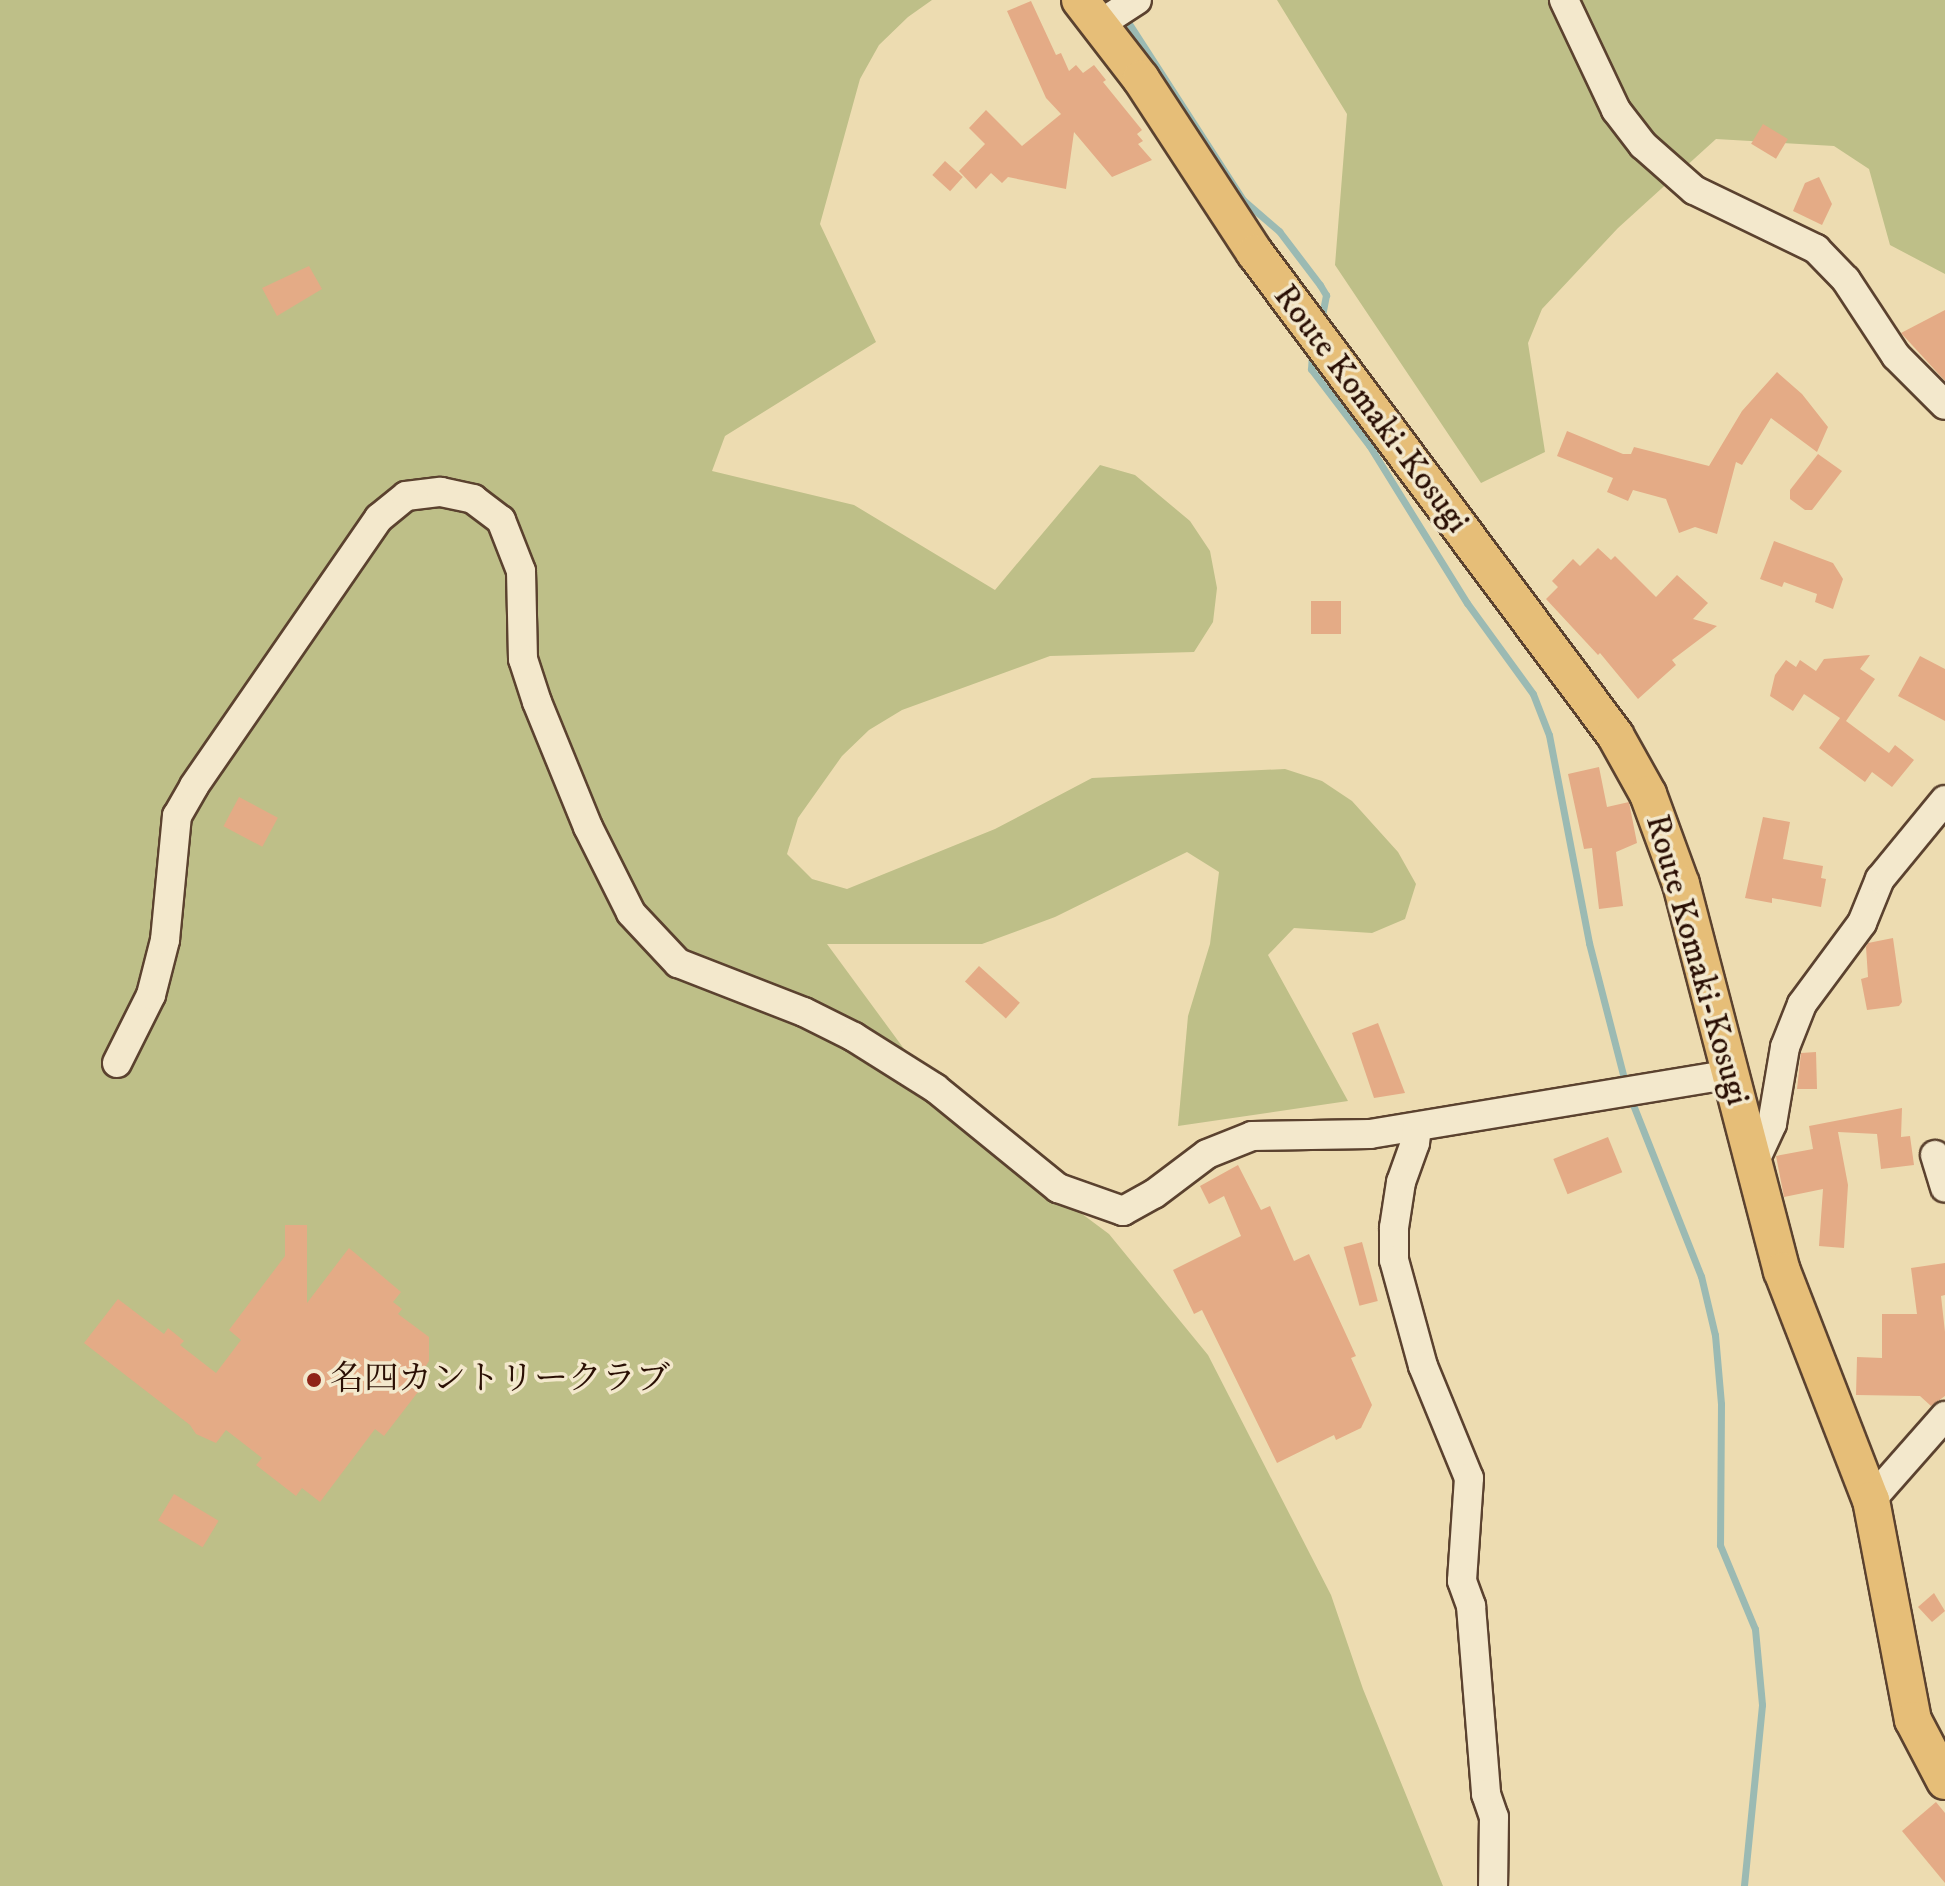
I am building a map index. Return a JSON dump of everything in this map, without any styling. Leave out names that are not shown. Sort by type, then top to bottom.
[{"type":"main road","name":"Route Komaki-Kosugi","points":[[1096,14],[1255,253],[1615,735],[1648,794],[1681,884],[1782,1271],[1871,1500],[1913,1720],[1945,1781]]},
{"type":"street","points":[[1564,0],[1616,110],[1643,145],[1694,190],[1816,249],[1846,280],[1896,356],[1945,405]]},
{"type":"street","points":[[1096,14],[1136,1]]},
{"type":"street","points":[[117,1063],[151,995],[165,940],[177,816],[194,786],[379,518],[406,496],[441,492],[473,499],[501,520],[521,571],[523,659],[537,702],[588,827],[631,913],[678,963],[804,1012],[854,1037],[935,1088],[1058,1188],[1123,1211],[1154,1194],[1207,1154],[1252,1136],[1370,1134],[1733,1074]]},
{"type":"street","points":[[1754,1163],[1772,1124],[1785,1047],[1802,1004],[1862,923],[1880,879],[1945,800]]},
{"type":"street","points":[[1417,1127],[1401,1182],[1394,1228],[1394,1260],[1423,1366],[1469,1478],[1462,1581],[1471,1606],[1486,1794],[1494,1817],[1493,1886]]},
{"type":"street","points":[[1935,1155],[1945,1188]]},
{"type":"street","points":[[1871,1500],[1945,1416]]},
{"type":"green space","name":"名四カントリークラブ","points":[[0,0],[932,0],[908,17],[879,45],[860,79],[820,224],[876,342],[725,436],[712,471],[854,505],[995,590],[1100,465],[1135,475],[1190,521],[1210,551],[1217,588],[1213,622],[1194,652],[1050,656],[902,710],[869,730],[842,756],[798,818],[787,854],[812,879],[847,889],[995,829],[1092,778],[1285,769],[1322,781],[1352,801],[1398,852],[1416,884],[1405,919],[1372,933],[1294,928],[1268,955],[1348,1101],[1178,1126],[1188,1016],[1210,944],[1219,872],[1187,852],[1055,917],[982,944],[827,944],[957,1121],[1109,1234],[1208,1355],[1331,1595],[1363,1689],[1443,1886],[0,1886]]},
{"type":"green space","points":[[1277,0],[1945,0],[1945,274],[1890,245],[1869,169],[1834,146],[1716,139],[1618,228],[1542,309],[1528,343],[1545,452],[1481,483],[1335,265],[1347,114]]},
{"type":"building","points":[[1031,1],[1056,55],[1061,53],[1069,71],[1076,65],[1083,73],[1094,65],[1106,80],[1103,82],[1142,130],[1137,134],[1143,141],[1138,144],[1152,160],[1112,177],[1074,132],[1066,189],[1008,177],[1002,183],[991,173],[976,189],[959,171],[985,144],[969,128],[986,110],[1022,146],[1061,114],[1046,98],[1007,11]]},
{"type":"building","points":[[1763,124],[1788,139],[1776,159],[1751,144]]},
{"type":"building","points":[[945,161],[963,177],[950,191],[932,175]]},
{"type":"building","points":[[1819,177],[1832,204],[1822,225],[1793,211],[1805,183]]},
{"type":"building","points":[[309,266],[322,289],[277,316],[262,288]]},
{"type":"building","points":[[1945,310],[1945,381],[1901,333]]},
{"type":"building","points":[[1777,372],[1802,394],[1828,427],[1817,452],[1771,418],[1742,465],[1736,462],[1717,534],[1695,527],[1679,533],[1666,499],[1633,490],[1628,501],[1607,492],[1613,478],[1557,456],[1567,431],[1623,454],[1631,454],[1634,447],[1709,466],[1742,411]]},
{"type":"building","points":[[1818,454],[1842,471],[1812,510],[1805,510],[1790,499],[1790,490]]},
{"type":"building","points":[[1774,541],[1833,563],[1843,579],[1833,609],[1815,602],[1817,594],[1784,582],[1782,587],[1760,579]]},
{"type":"building","points":[[1598,548],[1611,560],[1615,556],[1656,597],[1677,575],[1708,603],[1693,619],[1717,626],[1672,660],[1676,665],[1638,699],[1600,653],[1598,655],[1546,599],[1558,587],[1552,581],[1573,559],[1580,566]]},
{"type":"building","points":[[1311,601],[1341,601],[1341,634],[1311,634]]},
{"type":"building","points":[[1870,655],[1860,669],[1875,679],[1846,721],[1889,753],[1895,745],[1914,760],[1892,787],[1872,772],[1865,782],[1819,748],[1840,718],[1804,694],[1793,711],[1770,696],[1775,675],[1786,660],[1796,667],[1800,660],[1816,671],[1824,659]]},
{"type":"building","points":[[1920,656],[1945,669],[1945,721],[1898,696]]},
{"type":"building","points":[[1599,767],[1607,807],[1629,802],[1637,843],[1616,852],[1623,906],[1599,909],[1592,848],[1584,849],[1568,774]]},
{"type":"building","points":[[239,797],[278,818],[262,847],[224,826]]},
{"type":"building","points":[[1763,817],[1790,822],[1783,859],[1823,866],[1821,878],[1826,879],[1821,907],[1772,898],[1772,903],[1745,898]]},
{"type":"building","points":[[1893,938],[1902,1002],[1899,1006],[1867,1010],[1861,979],[1868,977],[1866,947],[1868,943]]},
{"type":"building","points":[[979,966],[1020,1003],[1006,1018],[965,982]]},
{"type":"building","points":[[1378,1023],[1405,1093],[1374,1098],[1352,1033]]},
{"type":"building","points":[[1816,1052],[1817,1089],[1797,1089],[1801,1053]]},
{"type":"building","points":[[1902,1108],[1901,1137],[1910,1136],[1914,1165],[1881,1169],[1877,1134],[1838,1132],[1848,1185],[1844,1248],[1819,1246],[1823,1189],[1784,1197],[1776,1156],[1813,1149],[1809,1126]]},
{"type":"building","points":[[1608,1137],[1622,1172],[1568,1194],[1553,1159]]},
{"type":"building","points":[[1238,1165],[1261,1210],[1270,1206],[1294,1261],[1309,1254],[1356,1356],[1351,1358],[1372,1405],[1361,1428],[1336,1440],[1334,1435],[1277,1463],[1202,1310],[1194,1314],[1173,1270],[1241,1236],[1224,1196],[1209,1204],[1200,1186]]},
{"type":"building","name":"名四カントリークラブ","points":[[285,1225],[307,1225],[307,1303],[349,1248],[401,1292],[393,1302],[402,1309],[398,1314],[429,1337],[429,1361],[412,1388],[418,1392],[384,1436],[375,1429],[320,1502],[302,1488],[296,1496],[256,1465],[262,1458],[226,1430],[216,1443],[196,1434],[190,1425],[84,1343],[118,1299],[164,1334],[168,1328],[184,1341],[180,1345],[216,1373],[241,1340],[229,1330],[285,1256]]},
{"type":"building","points":[[1362,1242],[1378,1301],[1359,1306],[1344,1247]]},
{"type":"building","points":[[1945,1263],[1945,1295],[1941,1296],[1945,1332],[1945,1396],[1931,1406],[1920,1396],[1856,1395],[1857,1357],[1882,1358],[1882,1314],[1917,1314],[1911,1268]]},
{"type":"building","points":[[174,1494],[219,1521],[203,1547],[158,1521]]},
{"type":"building","points":[[1934,1593],[1945,1611],[1932,1622],[1918,1607]]},
{"type":"building","points":[[1936,1802],[1945,1813],[1945,1883],[1902,1831]]},
{"type":"waterway","points":[[1124,16],[1243,200],[1279,231],[1320,285],[1326,295],[1321,320]]},
{"type":"waterway","points":[[1312,351],[1311,369],[1369,445],[1467,603],[1533,694],[1549,735],[1589,943],[1626,1086]]},
{"type":"waterway","points":[[1630,1097],[1701,1276],[1715,1335],[1721,1404],[1720,1545],[1755,1629],[1762,1705],[1744,1886]]},
{"type":"place","name":"名四カントリークラブ","points":[[314,1380]]}]
